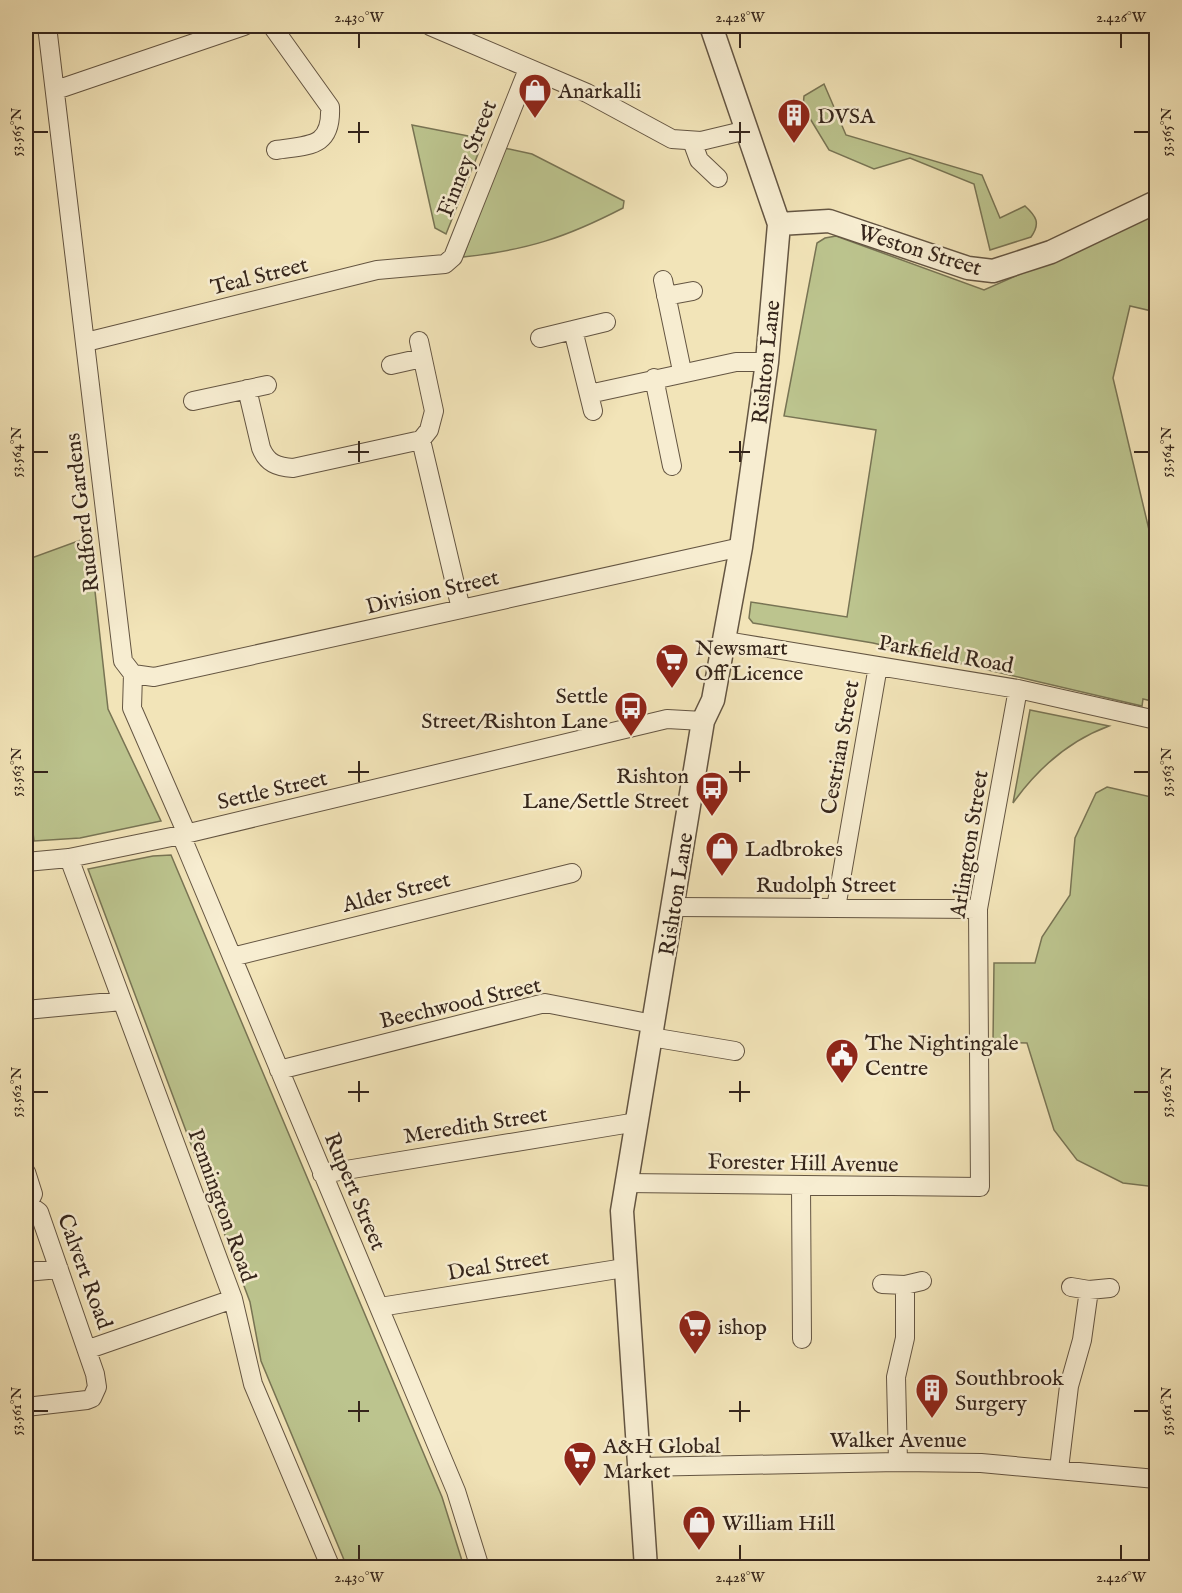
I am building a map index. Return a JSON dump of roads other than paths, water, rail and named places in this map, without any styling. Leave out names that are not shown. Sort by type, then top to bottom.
[{"type":"street","points":[[47,26],[86,342]]},
{"type":"street","points":[[56,90],[207,32],[244,26]]},
{"type":"street","points":[[272,26],[330,107],[328,132],[320,141],[276,150]]},
{"type":"street","points":[[430,26],[608,102],[672,139],[692,141],[747,130]]},
{"type":"street","points":[[711,26],[779,224]]},
{"type":"street","name":"Finney Street","points":[[445,264],[453,257],[528,69]]},
{"type":"street","points":[[692,141],[699,160],[717,178]]},
{"type":"street","name":"Weston Street","points":[[779,224],[813,220],[829,221],[968,268],[993,271],[1051,252],[1156,202]]},
{"type":"street","name":"Rishton Lane","points":[[646,1568],[624,1268],[622,1211],[704,721],[713,700],[726,641],[741,547],[767,362],[779,224]]},
{"type":"street","name":"Teal Street","points":[[86,342],[377,270],[445,264]]},
{"type":"street","points":[[682,371],[665,288],[693,291]]},
{"type":"street","points":[[540,338],[606,322]]},
{"type":"street","points":[[573,330],[591,402],[654,378],[682,371],[736,362],[767,362]]},
{"type":"street","name":"Rudford Gardens","points":[[86,342],[123,661],[133,674]]},
{"type":"street","points":[[247,389],[264,455],[276,465],[293,468],[421,441],[429,430],[434,411],[420,350],[391,365]]},
{"type":"street","points":[[654,378],[672,466]]},
{"type":"street","points":[[193,401],[267,386]]},
{"type":"street","points":[[421,441],[461,609]]},
{"type":"street","name":"Division Street","points":[[133,674],[154,677],[741,547]]},
{"type":"street","name":"Parkfield Road","points":[[726,641],[1018,689],[1156,720]]},
{"type":"street","name":"Cestrian Street","points":[[836,908],[878,666]]},
{"type":"street","name":"Rupert Street","points":[[133,674],[132,708],[178,836],[232,957],[456,1491],[480,1568]]},
{"type":"street","name":"Arlington Street","points":[[980,1187],[978,909],[1018,689]]},
{"type":"street","name":"Settle Street","points":[[26,862],[76,857],[178,836],[667,719],[704,721]]},
{"type":"street","name":"Pennington Road","points":[[76,857],[122,1001],[232,1299],[253,1384],[331,1568]]},
{"type":"street","name":"Alder Street","points":[[232,957],[572,873]]},
{"type":"street","name":"Rudolph Street","points":[[673,907],[978,909]]},
{"type":"street","points":[[26,1010],[122,1001]]},
{"type":"street","name":"Beechwood Street","points":[[279,1070],[545,1003],[735,1051]]},
{"type":"street","name":"Meredith Street","points":[[322,1174],[637,1122]]},
{"type":"street","name":"Calvert Road","points":[[26,1172],[33,1194],[27,1204],[39,1212],[89,1349],[97,1380],[95,1394],[87,1400],[26,1407]]},
{"type":"street","name":"Forester Hill Avenue","points":[[625,1184],[980,1187]]},
{"type":"street","points":[[801,1186],[802,1339]]},
{"type":"street","name":"Deal Street","points":[[380,1307],[624,1268]]},
{"type":"street","points":[[26,1272],[59,1269]]},
{"type":"street","points":[[882,1284],[914,1283],[896,1377],[898,1462]]},
{"type":"street","points":[[1059,1469],[1069,1386],[1082,1340],[1080,1289],[1110,1288]]},
{"type":"street","points":[[89,1349],[232,1299]]},
{"type":"street","name":"Walker Avenue","points":[[640,1467],[898,1462],[981,1463],[1156,1479]]},
{"type":"place","name":"Anarkalli","points":[[535,119]]},
{"type":"place","name":"DVSA","points":[[794,144]]},
{"type":"place","name":"Newsmart Off Licence","points":[[672,689]]},
{"type":"place","name":"Settle Street/Rishton Lane","points":[[631,737]]},
{"type":"place","name":"Rishton Lane/Settle Street","points":[[712,817]]},
{"type":"place","name":"Ladbrokes","points":[[722,877]]},
{"type":"place","name":"The Nightingale Centre","points":[[842,1084]]},
{"type":"place","name":"ishop","points":[[695,1355]]},
{"type":"place","name":"Southbrook Surgery","points":[[932,1419]]},
{"type":"place","name":"A&H Global Market","points":[[580,1487]]},
{"type":"place","name":"William Hill","points":[[699,1551]]}]
